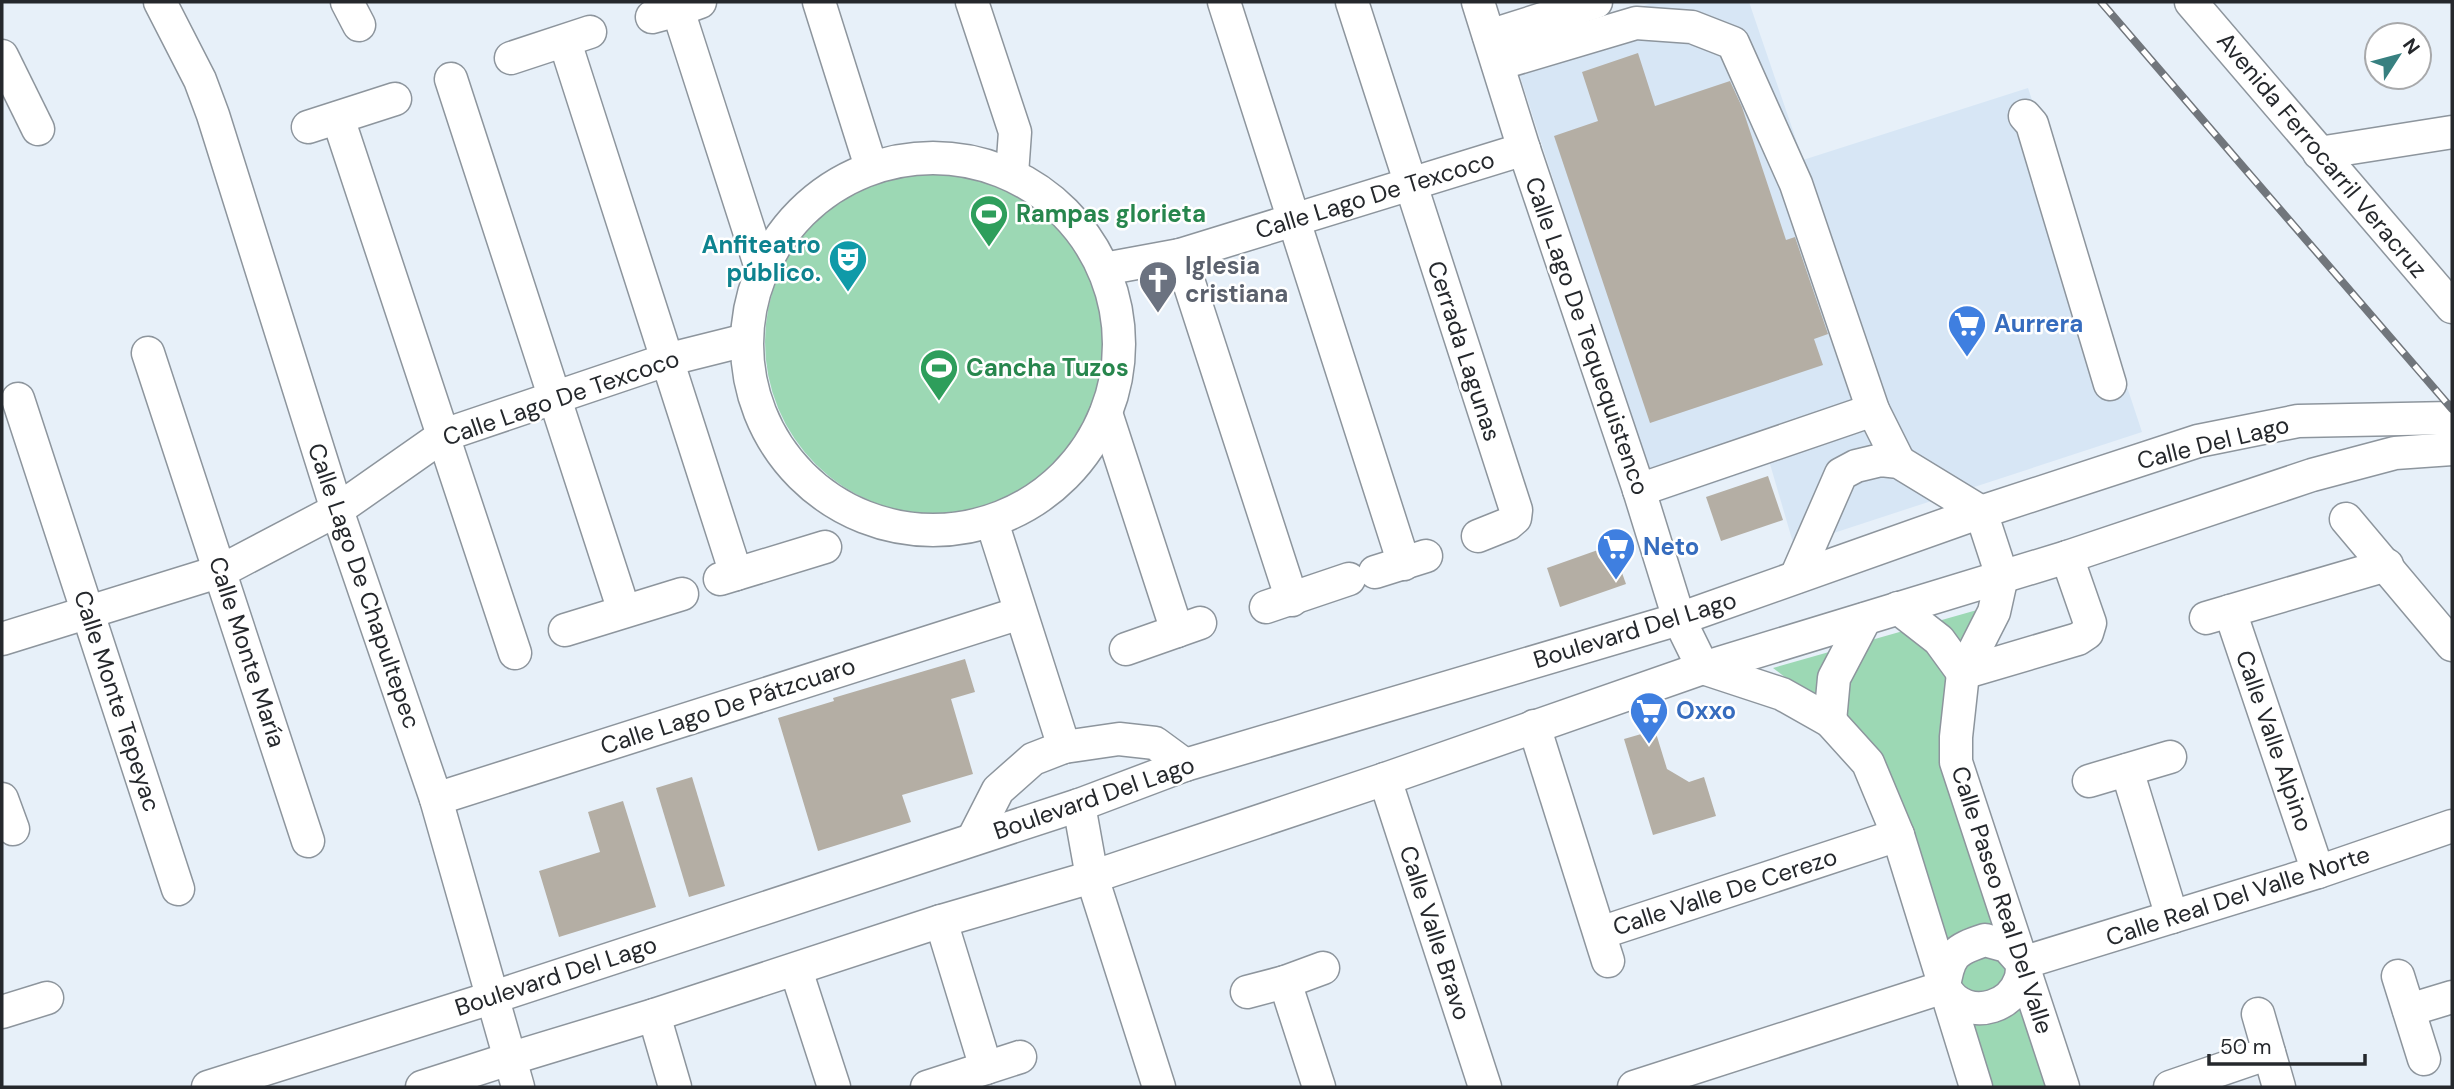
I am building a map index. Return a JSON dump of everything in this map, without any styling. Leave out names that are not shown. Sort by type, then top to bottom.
[{"type":"street","name":"Calle Lago De Chapultepec","points":[[160,2],[200,80],[213,115],[337,510],[436,799],[494,997],[513,1073]]},
{"type":"street","points":[[819,2],[871,167]]},
{"type":"street","points":[[972,2],[1015,132],[1012,174]]},
{"type":"street","points":[[1180,255],[1279,603],[1389,568],[1295,219],[1224,2]]},
{"type":"street","name":"Cerrada Lagunas","points":[[1352,2],[1516,510],[1515,518],[1508,524],[1478,536]]},
{"type":"street","name":"Calle Lago De Tequequistenco","points":[[1478,2],[1679,619],[1703,668]]},
{"type":"street","points":[[1493,50],[1596,2]]},
{"type":"street","name":"Avenida Ferrocarril Veracruz","points":[[2192,2],[2452,307]]},
{"type":"street","points":[[677,10],[761,268]]},
{"type":"street","points":[[1493,50],[1636,23],[1692,27],[1733,43],[1796,184],[1873,410],[1899,462]]},
{"type":"street","points":[[510,58],[578,37],[728,577],[825,547]]},
{"type":"street","points":[[2,55],[38,129]]},
{"type":"street","points":[[450,80],[624,611]]},
{"type":"street","points":[[309,127],[395,99]]},
{"type":"street","points":[[2025,116],[2032,124],[2110,384]]},
{"type":"street","points":[[338,118],[515,653]]},
{"type":"street","points":[[2319,153],[2452,132]]},
{"type":"street","name":"Calle Lago De Texcoco","points":[[1104,269],[1180,255],[1524,149]]},
{"type":"street","points":[[918,157],[966,160],[1012,174],[1050,198],[1081,230],[1104,269],[1117,311],[1120,356],[1112,400],[1067,476],[1032,503],[992,522],[949,531],[904,529],[861,517],[822,495],[790,464],[765,426],[750,384],[746,340],[750,303],[761,268],[788,225],[825,190],[871,167],[918,157]]},
{"type":"street","name":"Calle Lago De Texcoco","points":[[2,639],[221,571],[337,510],[444,435],[666,360],[746,340]]},
{"type":"street","name":"Calle Monte María","points":[[148,353],[308,841]]},
{"type":"street","name":"Calle Monte Tepeyac","points":[[18,399],[178,889]]},
{"type":"street","points":[[1796,577],[1841,474],[1853,438],[1873,410]]},
{"type":"street","points":[[1639,490],[1873,410]]},
{"type":"street","points":[[1106,413],[1189,627],[1126,649]]},
{"type":"street","name":"Calle Del Lago","points":[[1980,512],[2198,441],[2298,421],[2452,418]]},
{"type":"street","points":[[2389,420],[2395,453]]},
{"type":"street","points":[[422,1087],[513,1073],[654,1016],[941,921],[1092,877],[1385,779],[1703,668],[2067,557],[2312,475],[2395,453],[2452,449]]},
{"type":"street","points":[[1841,474],[1856,466],[1881,460],[1899,462],[1980,512],[2002,576]]},
{"type":"street","name":"Boulevard Del Lago","points":[[208,1087],[494,997],[1079,805],[1185,765],[1679,619],[1980,512]]},
{"type":"street","points":[[2346,519],[2452,645]]},
{"type":"street","points":[[992,522],[1065,747]]},
{"type":"street","points":[[1898,608],[1939,640],[1963,673],[2078,639],[2087,633],[2090,623],[2067,557]]},
{"type":"street","name":"Calle Valle Alpino","points":[[2318,872],[2218,615],[2387,565]]},
{"type":"street","name":"Calle Paseo Real Del Valle","points":[[2002,576],[1994,611],[1963,673],[1956,762],[2063,1087]]},
{"type":"street","points":[[565,630],[682,594]]},
{"type":"street","name":"Calle Lago De Pátzcuaro","points":[[436,799],[1020,613]]},
{"type":"street","points":[[1830,722],[1834,677],[1865,619]]},
{"type":"street","points":[[1703,668],[1782,694],[1830,722],[1868,762],[1898,835],[1976,1087]]},
{"type":"street","name":"Calle Valle De Cerezo","points":[[1534,726],[1604,947],[1898,835]]},
{"type":"street","points":[[973,839],[998,790],[1033,759],[1065,747],[1119,739],[1155,743],[1185,765]]},
{"type":"street","points":[[2089,781],[2170,757]]},
{"type":"street","points":[[2127,770],[2172,917]]},
{"type":"street","name":"Calle Valle Bravo","points":[[1385,779],[1485,1087]]},
{"type":"street","points":[[2,799],[13,829]]},
{"type":"street","points":[[1079,805],[1092,877],[1159,1087]]},
{"type":"street","name":"Calle Real Del Valle Norte","points":[[2022,963],[2318,872],[2452,827]]},
{"type":"street","points":[[941,921],[986,1068]]},
{"type":"street","points":[[1984,940],[2007,946],[2022,963],[2020,980],[2012,994],[2000,1004],[1984,1009],[1968,1007],[1954,999],[1944,987],[1948,964],[1963,947],[1984,940]]},
{"type":"street","points":[[1247,992],[1323,968]]},
{"type":"street","points":[[796,970],[834,1087]]},
{"type":"street","points":[[2398,975],[2424,1059]]},
{"type":"street","points":[[1285,982],[1319,1087]]},
{"type":"street","points":[[1634,1087],[1944,987]]},
{"type":"street","points":[[2409,1010],[2452,997]]},
{"type":"street","points":[[2,1012],[47,998]]},
{"type":"street","points":[[2258,1014],[2279,1087]]},
{"type":"street","points":[[654,1016],[675,1087]]},
{"type":"street","points":[[2170,1087],[2269,1053]]},
{"type":"street","points":[[927,1087],[1020,1057]]},
{"type":"shaded area","points":[[1656,2],[1749,2],[1803,160],[2028,88],[2142,432],[1794,546],[1770,464],[1657,503],[1510,45]]},
{"type":"green space","points":[[938,169],[972,173],[1004,183],[1034,199],[1060,220],[1081,246],[1097,276],[1107,308],[1111,342],[1107,376],[1097,408],[1081,438],[1060,464],[1034,485],[1004,501],[972,511],[938,515],[904,511],[872,501],[842,485],[816,464],[795,438],[779,408],[769,376],[765,342],[769,308],[779,276],[795,246],[816,220],[842,199],[872,183],[904,173]]},
{"type":"green space","points":[[1977,610],[1951,672],[1941,745],[2052,1087],[1993,1087],[1888,773],[1854,730],[1773,668]]},
{"type":"building","points":[[1638,53],[1655,106],[1730,81],[1742,107],[1786,240],[1795,237],[1828,334],[1814,339],[1823,365],[1650,423],[1554,136],[1598,121],[1582,72]]},
{"type":"building","points":[[1768,476],[1783,520],[1721,541],[1706,497]]},
{"type":"building","points":[[1612,545],[1626,584],[1560,607],[1547,568]]},
{"type":"building","points":[[965,659],[975,692],[951,699],[973,774],[902,795],[911,822],[818,851],[778,718],[834,701],[833,698]]},
{"type":"building","points":[[1655,730],[1667,769],[1689,782],[1704,777],[1716,816],[1653,835],[1624,739]]},
{"type":"building","points":[[692,777],[725,886],[689,897],[656,788]]},
{"type":"building","points":[[623,801],[656,907],[559,937],[539,871],[600,852],[588,812]]},
{"type":"railway","points":[[2101,2],[2452,409]]},
{"type":"place","name":"Rampas glorieta","points":[[989,248]]},
{"type":"place","name":"Anfiteatro público.","points":[[848,293]]},
{"type":"place","name":"Iglesia cristiana","points":[[1158,314]]},
{"type":"place","name":"Aurrera","points":[[1967,358]]},
{"type":"place","name":"Cancha Tuzos","points":[[939,402]]},
{"type":"place","name":"Neto","points":[[1616,581]]},
{"type":"place","name":"Oxxo","points":[[1649,745]]}]
